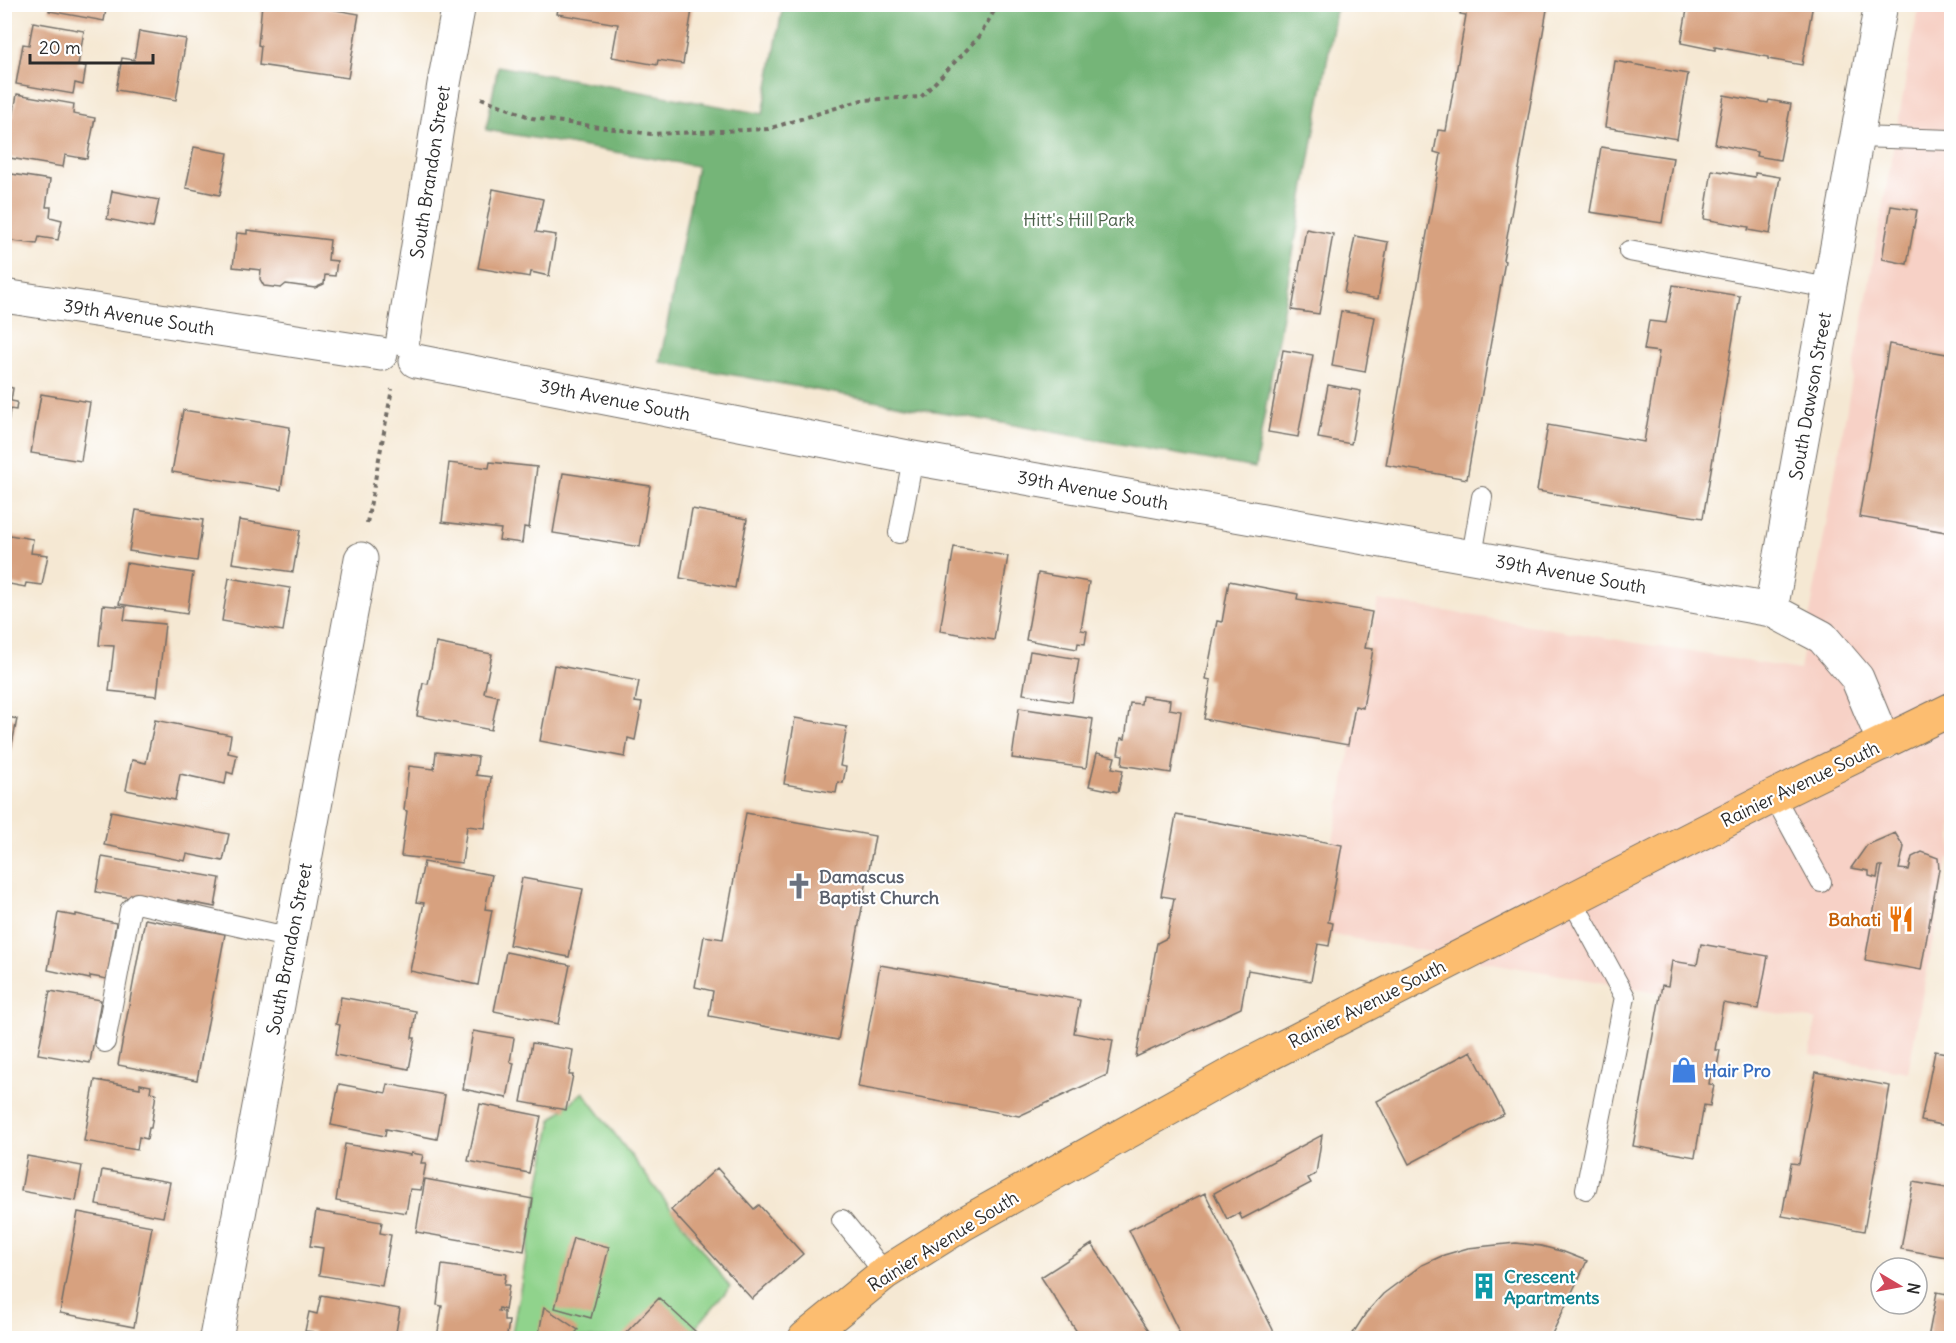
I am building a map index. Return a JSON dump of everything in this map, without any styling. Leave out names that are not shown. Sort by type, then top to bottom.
[{"type":"main road","name":"Rainier Avenue South","points":[[805,1338],[885,1273],[963,1224],[1242,1068],[1774,796],[1952,709]]},
{"type":"street","name":"South Brandon Street","points":[[399,357],[459,4]]},
{"type":"street","name":"South Dawson Street","points":[[1771,610],[1881,4]]},
{"type":"street","name":"39th Avenue South","points":[[4,296],[399,357],[913,458],[1771,610]]},
{"type":"street","name":"South Brandon Street","points":[[216,1338],[361,559]]},
{"type":"street","points":[[1771,610],[1822,637],[1857,678],[1884,743]]},
{"type":"lane","points":[[1857,137],[1952,140]]},
{"type":"lane","points":[[1629,251],[1829,288]]},
{"type":"lane","points":[[899,533],[913,458]]},
{"type":"lane","points":[[1472,556],[1482,497]]},
{"type":"lane","points":[[1774,796],[1821,882]]},
{"type":"lane","points":[[1572,900],[1625,997],[1586,1189]]},
{"type":"lane","points":[[105,1042],[130,910],[137,903],[291,938]]},
{"type":"lane","points":[[842,1220],[885,1273]]},
{"type":"path","points":[[444,84],[532,118],[651,134],[768,129],[862,100],[921,96],[979,37],[998,4]]},
{"type":"path","points":[[361,559],[399,357]]},
{"type":"shaded area","points":[[1919,5],[1951,5],[1952,858],[1948,858],[1908,1072],[1810,1055],[1816,1020],[1316,932],[1378,600],[1800,670]]},
{"type":"green space","name":"Hitt's Hill Park","points":[[783,5],[1337,5],[1255,468],[660,362],[697,166],[486,130],[498,66],[763,114]]},
{"type":"green space","points":[[583,1092],[730,1287],[687,1338],[511,1338],[552,1119]]},
{"type":"building","points":[[50,4],[107,4],[104,21],[49,11]]},
{"type":"building","points":[[262,4],[301,4],[359,14],[348,78],[259,65],[261,46],[258,45]]},
{"type":"building","points":[[559,4],[693,4],[683,64],[658,60],[657,65],[612,57],[618,24],[557,14]]},
{"type":"building","points":[[1462,4],[1548,4],[1467,479],[1386,465],[1441,154],[1434,152],[1438,130],[1446,131],[1466,15],[1460,14]]},
{"type":"building","points":[[1688,4],[1813,4],[1802,65],[1715,47],[1715,50],[1681,43]]},
{"type":"building","points":[[33,22],[84,31],[78,65],[86,66],[83,85],[75,83],[73,94],[16,84],[23,44],[29,45]]},
{"type":"building","points":[[139,31],[186,39],[176,100],[116,90],[122,58],[134,60]]},
{"type":"building","points":[[1615,61],[1688,74],[1677,139],[1605,127]]},
{"type":"building","points":[[17,94],[74,104],[73,114],[95,118],[87,159],[65,155],[63,167],[4,157],[4,134],[8,116],[13,117]]},
{"type":"building","points":[[1724,95],[1768,103],[1769,100],[1791,104],[1780,160],[1756,156],[1757,152],[1715,144]]},
{"type":"building","points":[[194,147],[228,153],[220,195],[186,188]]},
{"type":"building","points":[[1601,147],[1673,158],[1662,223],[1590,212]]},
{"type":"building","points":[[1712,170],[1755,177],[1755,173],[1780,177],[1770,234],[1748,230],[1749,227],[1704,219]]},
{"type":"building","points":[[5,173],[50,180],[46,207],[51,207],[50,217],[62,220],[58,240],[39,237],[37,244],[4,240]]},
{"type":"building","points":[[493,189],[543,199],[536,232],[556,235],[549,276],[531,272],[530,277],[478,268]]},
{"type":"building","points":[[112,191],[159,200],[153,228],[107,219]]},
{"type":"building","points":[[1891,206],[1917,210],[1907,264],[1882,259]]},
{"type":"building","points":[[1306,229],[1333,234],[1319,314],[1292,310]]},
{"type":"building","points":[[247,230],[330,240],[328,260],[337,261],[335,276],[325,275],[324,284],[315,288],[286,284],[281,288],[264,286],[260,279],[261,270],[233,267],[237,233],[247,234]]},
{"type":"building","points":[[1355,236],[1388,242],[1378,299],[1344,293]]},
{"type":"building","points":[[1673,285],[1740,296],[1703,518],[1537,491],[1548,425],[1644,442],[1659,352],[1644,350],[1649,321],[1666,323]]},
{"type":"building","points":[[1341,311],[1375,317],[1365,372],[1332,366]]},
{"type":"building","points":[[1889,344],[1952,355],[1952,533],[1859,517]]},
{"type":"building","points":[[1283,350],[1313,355],[1298,437],[1268,432]]},
{"type":"building","points":[[1328,385],[1361,391],[1351,444],[1318,438]]},
{"type":"building","points":[[4,386],[13,388],[11,401],[17,402],[16,410],[10,409],[6,437]]},
{"type":"building","points":[[41,394],[90,402],[81,461],[31,453]]},
{"type":"building","points":[[183,410],[290,427],[281,490],[172,472]]},
{"type":"building","points":[[490,462],[537,467],[529,528],[524,527],[522,543],[499,540],[501,529],[442,522],[449,463],[489,468]]},
{"type":"building","points":[[563,473],[650,486],[640,547],[553,533]]},
{"type":"building","points":[[692,509],[747,519],[735,588],[680,578]]},
{"type":"building","points":[[136,510],[203,520],[197,561],[129,551]]},
{"type":"building","points":[[239,520],[300,530],[293,572],[232,563]]},
{"type":"building","points":[[4,534],[33,539],[31,553],[48,555],[42,585],[26,583],[25,587],[4,583]]},
{"type":"building","points":[[954,547],[1008,556],[994,640],[940,631]]},
{"type":"building","points":[[126,563],[193,573],[187,614],[119,604]]},
{"type":"building","points":[[1038,573],[1089,582],[1081,630],[1087,631],[1085,644],[1078,643],[1077,649],[1026,640]]},
{"type":"building","points":[[229,578],[290,588],[283,631],[222,621]]},
{"type":"building","points":[[1229,581],[1298,594],[1297,599],[1372,612],[1365,648],[1373,649],[1363,708],[1355,706],[1348,745],[1204,719],[1211,680],[1206,679],[1217,621],[1222,622]]},
{"type":"building","points":[[103,605],[126,607],[124,620],[165,624],[157,696],[109,691],[114,646],[99,645]]},
{"type":"building","points":[[436,643],[492,654],[484,693],[498,696],[491,730],[417,716],[423,683],[428,684]]},
{"type":"building","points":[[1030,651],[1079,659],[1072,702],[1023,694]]},
{"type":"building","points":[[554,665],[639,681],[635,702],[642,703],[635,740],[628,738],[625,757],[540,741]]},
{"type":"building","points":[[1142,696],[1170,700],[1169,709],[1181,711],[1171,773],[1122,765],[1123,755],[1118,754],[1121,738],[1125,739],[1130,703],[1141,704]]},
{"type":"building","points":[[1019,708],[1093,719],[1086,768],[1012,758]]},
{"type":"building","points":[[4,716],[17,719],[6,775],[4,775]]},
{"type":"building","points":[[795,718],[847,727],[840,766],[846,767],[843,783],[838,782],[836,793],[784,784]]},
{"type":"building","points":[[155,720],[231,735],[228,753],[237,755],[233,774],[227,772],[225,784],[180,774],[175,800],[126,790],[132,760],[146,763]]},
{"type":"building","points":[[436,752],[478,757],[476,775],[491,777],[485,828],[467,826],[462,863],[401,856],[407,811],[404,810],[409,766],[434,769]]},
{"type":"building","points":[[1097,753],[1115,757],[1112,768],[1123,770],[1118,792],[1089,786]]},
{"type":"building","points":[[111,811],[229,834],[223,861],[187,854],[185,861],[104,845]]},
{"type":"building","name":"Damascus Baptist Church","points":[[746,813],[875,836],[838,1040],[709,1016],[713,991],[695,987],[704,936],[723,939]]},
{"type":"building","points":[[1176,815],[1342,845],[1328,922],[1333,923],[1329,946],[1318,944],[1311,981],[1248,970],[1241,1008],[1136,1057],[1157,943],[1167,938],[1174,898],[1161,896]]},
{"type":"building","points":[[4,816],[8,817],[6,831],[4,831]]},
{"type":"building","name":"Bahati","points":[[1895,833],[1904,847],[1899,869],[1909,870],[1912,857],[1922,852],[1938,858],[1939,869],[1921,970],[1865,960],[1882,866],[1879,866],[1877,878],[1869,876],[1869,871],[1851,868],[1867,845]]},
{"type":"building","points":[[102,857],[220,878],[215,907],[178,900],[177,906],[96,892]]},
{"type":"building","points":[[424,862],[492,875],[485,909],[492,910],[478,985],[410,971],[424,903],[416,902]]},
{"type":"building","points":[[522,878],[583,889],[569,957],[509,945]]},
{"type":"building","points":[[58,913],[76,916],[76,914],[116,923],[107,979],[90,976],[90,979],[48,970]]},
{"type":"building","points":[[145,919],[225,934],[197,1080],[118,1065]]},
{"type":"building","points":[[1701,944],[1768,956],[1758,1009],[1723,1003],[1715,1050],[1720,1050],[1716,1072],[1711,1071],[1709,1084],[1714,1085],[1710,1106],[1704,1105],[1695,1157],[1633,1146],[1662,985],[1668,986],[1672,961],[1697,965]]},
{"type":"building","points":[[506,952],[570,965],[558,1024],[494,1011]]},
{"type":"building","points":[[880,965],[1080,1000],[1074,1033],[1113,1040],[1107,1075],[1019,1116],[858,1087]]},
{"type":"building","points":[[50,991],[101,1000],[90,1063],[38,1054]]},
{"type":"building","points":[[341,997],[416,1011],[412,1038],[415,1038],[409,1069],[335,1055],[340,1025],[336,1024]]},
{"type":"building","points":[[473,1031],[514,1038],[510,1062],[514,1063],[507,1098],[463,1089]]},
{"type":"building","points":[[532,1043],[573,1050],[569,1075],[573,1075],[566,1110],[521,1102]]},
{"type":"building","points":[[1471,1051],[1504,1114],[1409,1164],[1377,1101]]},
{"type":"building","points":[[1935,1051],[1952,1054],[1952,1127],[1921,1121]]},
{"type":"building","points":[[1816,1072],[1890,1086],[1864,1231],[1782,1216],[1791,1163],[1799,1164]]},
{"type":"building","points":[[95,1080],[140,1088],[140,1084],[151,1086],[150,1092],[156,1093],[151,1128],[149,1128],[147,1139],[139,1137],[137,1150],[84,1141]]},
{"type":"building","points":[[339,1084],[386,1093],[388,1084],[445,1095],[437,1139],[386,1129],[385,1136],[331,1125]]},
{"type":"building","points":[[480,1104],[541,1116],[529,1173],[468,1161]]},
{"type":"building","points":[[1322,1135],[1316,1174],[1308,1178],[1311,1183],[1242,1219],[1239,1213],[1227,1219],[1214,1193]]},
{"type":"building","points":[[345,1144],[423,1155],[421,1163],[426,1163],[421,1190],[410,1189],[406,1213],[336,1201]]},
{"type":"building","points":[[27,1156],[82,1166],[76,1201],[21,1191]]},
{"type":"building","points":[[717,1168],[754,1209],[759,1205],[803,1254],[752,1299],[671,1210]]},
{"type":"building","points":[[102,1170],[170,1182],[163,1217],[96,1205]]},
{"type":"building","points":[[425,1179],[533,1199],[524,1251],[416,1232]]},
{"type":"building","points":[[1913,1182],[1952,1189],[1952,1258],[1901,1249]]},
{"type":"building","points":[[1205,1193],[1277,1338],[1182,1338],[1129,1230]]},
{"type":"building","points":[[316,1211],[382,1222],[380,1233],[391,1235],[382,1286],[319,1275],[323,1248],[310,1246]]},
{"type":"building","points":[[78,1212],[152,1226],[134,1327],[60,1313]]},
{"type":"building","points":[[573,1238],[609,1247],[591,1318],[555,1308]]},
{"type":"building","name":"Crescent Apartments","points":[[1516,1243],[1541,1246],[1587,1261],[1550,1338],[1350,1338],[1366,1313],[1383,1294],[1422,1265],[1468,1248]]},
{"type":"building","points":[[1092,1244],[1154,1338],[1081,1338],[1041,1277]]},
{"type":"building","points":[[442,1265],[506,1274],[504,1285],[509,1285],[505,1310],[499,1308],[498,1311],[504,1312],[504,1321],[509,1321],[507,1335],[510,1338],[437,1338],[442,1306],[437,1305]]},
{"type":"building","points":[[1937,1292],[1952,1295],[1952,1338],[1928,1338]]},
{"type":"building","points":[[321,1295],[400,1309],[395,1338],[312,1338],[313,1332],[305,1331],[309,1312],[317,1314]]},
{"type":"building","points":[[659,1298],[697,1333],[692,1338],[621,1338]]},
{"type":"building","points":[[544,1307],[578,1330],[571,1338],[538,1338]]},
{"type":"place","name":"Damascus Baptist Church","points":[[799,886]]},
{"type":"place","name":"Bahati","points":[[1901,919]]},
{"type":"place","name":"Hair Pro","points":[[1684,1070]]},
{"type":"place","name":"Crescent Apartments","points":[[1484,1286]]}]
